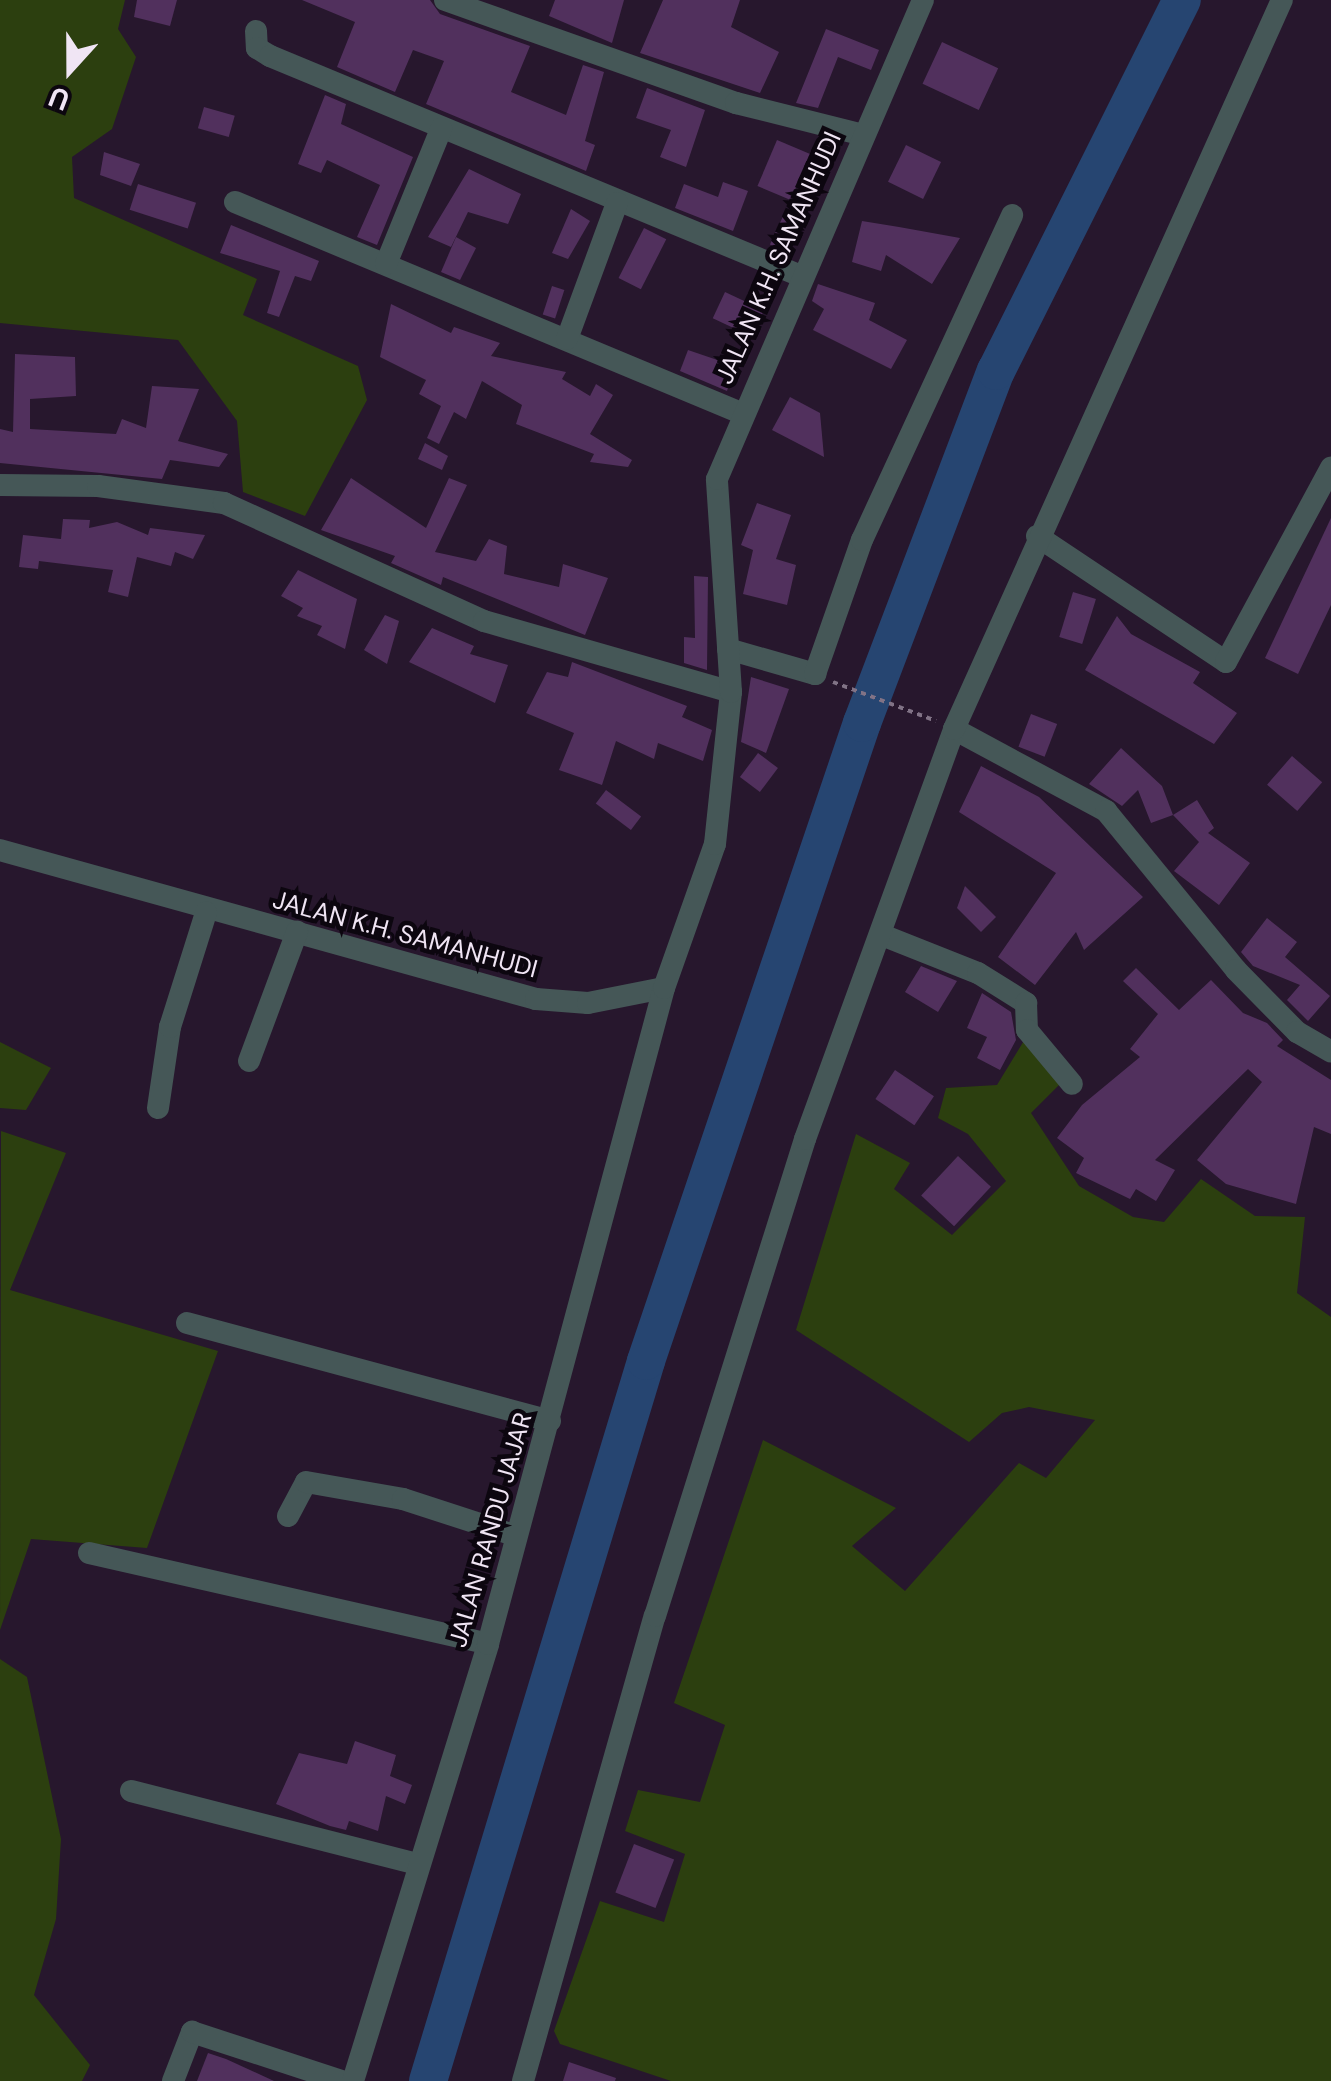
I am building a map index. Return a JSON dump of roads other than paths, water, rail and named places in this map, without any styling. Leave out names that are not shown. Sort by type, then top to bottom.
[{"type":"street","points":[[445,0],[736,103],[863,134]]},
{"type":"street","name":"JALAN K.H. SAMANHUDI","points":[[0,850],[206,913],[297,932],[560,1003],[664,988],[715,844],[731,692],[714,495],[741,412],[923,0]]},
{"type":"street","points":[[524,2081],[655,1616],[804,1139],[901,940],[954,729],[1037,536],[1282,0]]},
{"type":"street","points":[[256,31],[261,52],[801,276]]},
{"type":"street","points":[[386,264],[442,129]]},
{"type":"street","points":[[236,202],[741,412]]},
{"type":"street","points":[[567,340],[617,202]]},
{"type":"street","points":[[728,649],[815,674],[862,540],[1012,214]]},
{"type":"street","points":[[1037,536],[1214,661],[1226,662],[1331,468]]},
{"type":"street","points":[[0,486],[98,486],[224,504],[484,621],[731,692]]},
{"type":"street","points":[[954,729],[1106,811],[1236,970],[1297,1032],[1331,1052]]},
{"type":"street","points":[[158,1108],[170,1026],[206,913]]},
{"type":"street","points":[[248,1061],[297,932]]},
{"type":"street","points":[[901,940],[1030,1007],[1027,1030],[1072,1084]]},
{"type":"street","name":"JALAN RANDU JAJAR","points":[[338,2079],[532,1417],[664,988]]},
{"type":"street","points":[[188,1324],[532,1417]]},
{"type":"street","points":[[288,1516],[303,1482],[403,1498],[500,1531]]},
{"type":"street","points":[[89,1553],[469,1639]]},
{"type":"street","points":[[131,1791],[402,1860]]},
{"type":"street","points":[[173,2081],[192,2032],[338,2079]]},
{"type":"waterway","points":[[428,2081],[646,1361],[862,723],[996,371],[1182,0]]}]
